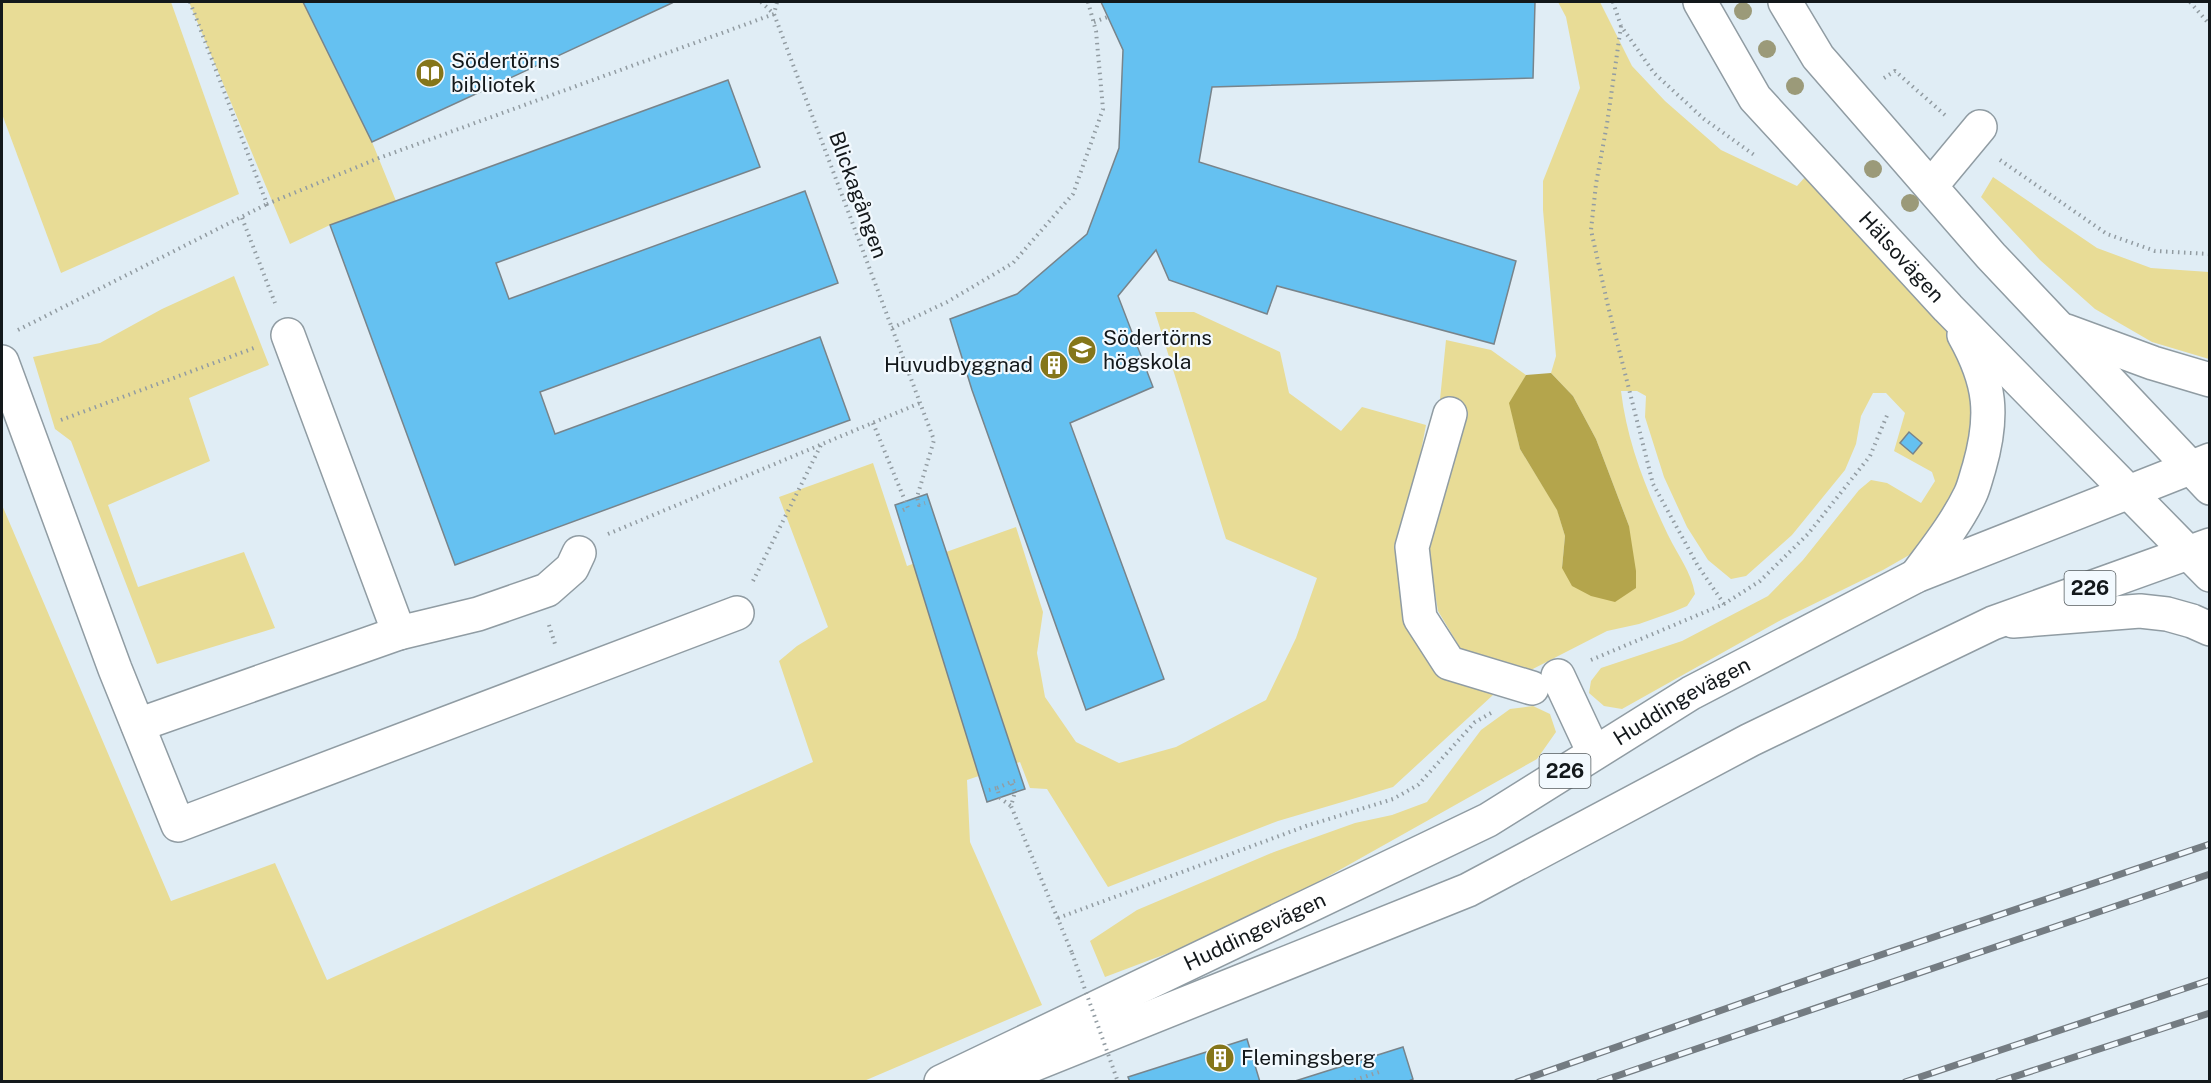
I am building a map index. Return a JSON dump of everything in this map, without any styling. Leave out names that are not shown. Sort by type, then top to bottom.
[{"type":"main road","name":"Hälsovägen","points":[[1700,2],[1755,98],[1948,308],[2129,493],[2202,557]]},
{"type":"main road","points":[[1785,2],[1818,57],[1991,256],[2059,328],[2203,472]]},
{"type":"main road","points":[[1931,186],[1966,124]]},
{"type":"main road","points":[[1916,576],[1953,525],[1971,493],[1989,425],[1986,387],[1977,358],[1948,308]]},
{"type":"main road","points":[[2059,328],[2153,363],[2210,380]]},
{"type":"main road","points":[[288,335],[399,633]]},
{"type":"main road","points":[[7,347],[28,432],[115,669],[177,825],[737,613]]},
{"type":"main road","points":[[1450,414],[1412,547],[1420,618],[1449,663],[1545,682],[1594,753]]},
{"type":"main road","name":"Huddingevägen","points":[[941,1082],[1488,820],[1691,693],[1916,576],[2129,493],[2203,472]]},
{"type":"main road","points":[[138,725],[399,633],[478,614],[547,590],[572,568],[591,544]]},
{"type":"main road","name":"Huddingevägen","points":[[990,1082],[1468,890],[1750,740],[1993,623],[2202,557]]},
{"type":"main road","points":[[1993,623],[2140,611],[2167,614],[2210,629]]},
{"type":"path","points":[[190,2],[267,204]]},
{"type":"path","name":"Blickagången","points":[[761,2],[774,14],[933,440],[917,497],[919,505]]},
{"type":"path","points":[[7,347],[267,204],[379,158],[774,14],[777,2]]},
{"type":"path","points":[[891,328],[947,302],[1013,263],[1073,194],[1103,109],[1094,22],[1088,2]]},
{"type":"path","points":[[1613,2],[1621,26],[1654,73],[1704,119],[1759,158]]},
{"type":"path","points":[[2190,2],[2210,24]]},
{"type":"path","points":[[1094,22],[1108,17]]},
{"type":"path","points":[[1621,26],[1596,183],[1591,230],[1653,484],[1698,566],[1724,604],[1760,581],[1808,534],[1870,456],[1888,413]]},
{"type":"path","points":[[1878,82],[1895,71],[1966,124]]},
{"type":"path","points":[[1995,157],[2107,234],[2155,251],[2210,254]]},
{"type":"path","points":[[28,432],[288,335],[242,218]]},
{"type":"path","points":[[591,544],[920,403]]},
{"type":"path","points":[[873,423],[908,508]]},
{"type":"path","points":[[737,613],[821,445]]},
{"type":"path","points":[[901,511],[925,503]]},
{"type":"path","points":[[989,790],[1013,782],[1015,792],[1011,806]]},
{"type":"path","points":[[997,788],[1000,798],[1011,806],[1058,918],[1118,1082]]},
{"type":"path","points":[[1058,918],[1306,826]]},
{"type":"path","points":[[1349,1082],[1379,1072]]},
{"type":"shaded area","points":[[2,2],[171,2],[239,194],[61,273],[2,114]]},
{"type":"shaded area","points":[[189,2],[303,2],[372,142],[396,201],[330,225],[290,244]]},
{"type":"shaded area","points":[[1558,2],[1600,2],[1632,66],[1665,101],[1721,150],[1797,186],[1806,176],[1946,331],[1961,354],[1976,390],[1971,474],[1918,550],[1883,570],[1781,620],[1622,709],[1604,706],[1589,693],[1591,681],[1601,668],[1682,641],[1768,596],[1803,560],[1859,490],[1871,480],[1887,483],[1921,503],[1935,481],[1932,472],[1894,451],[1905,413],[1886,393],[1873,393],[1861,416],[1856,444],[1845,470],[1792,535],[1746,576],[1731,579],[1708,560],[1687,527],[1664,477],[1645,417],[1646,396],[1637,391],[1621,391],[1628,429],[1645,483],[1687,571],[1695,594],[1687,606],[1639,624],[1607,631],[1519,676],[1468,661],[1438,611],[1426,538],[1446,340],[1491,350],[1526,375],[1510,404],[1520,449],[1557,509],[1565,536],[1562,568],[1629,526],[1596,439],[1573,396],[1551,373],[1556,356],[1543,210],[1543,181],[1580,88],[1566,17]]},
{"type":"shaded area","points":[[1993,177],[2097,248],[2151,268],[2209,272],[2209,359],[2152,342],[2095,309],[2040,260],[1981,197]]},
{"type":"shaded area","points":[[234,276],[269,365],[189,398],[210,461],[108,505],[138,587],[244,552],[275,628],[157,664],[71,441],[55,429],[33,357],[100,343],[162,309]]},
{"type":"shaded area","points":[[1155,312],[1194,312],[1280,352],[1289,393],[1341,431],[1362,407],[1426,425],[1405,535],[1447,673],[1493,695],[1393,787],[1278,821],[1108,887],[1047,789],[1030,788],[1020,762],[967,780],[970,842],[1042,1005],[864,1081],[2,1081],[2,505],[171,901],[275,863],[327,980],[813,762],[779,661],[797,646],[828,627],[779,497],[873,463],[907,566],[1016,527],[1043,612],[1037,653],[1045,697],[1076,742],[1119,763],[1176,747],[1266,700],[1296,638],[1317,578],[1226,539]]},
{"type":"shaded area","points":[[1551,373],[1573,396],[1596,439],[1629,526],[1636,571],[1636,588],[1615,602],[1591,596],[1572,586],[1562,568],[1565,536],[1557,510],[1520,449],[1509,403],[1526,375]]},
{"type":"shaded area","points":[[1533,706],[1550,714],[1556,732],[1537,759],[1311,886],[1203,940],[1105,977],[1090,941],[1137,910],[1274,852],[1355,823],[1392,815],[1427,802],[1481,730],[1510,709]]},
{"type":"building","name":"Södertörns bibliotek","points":[[303,2],[671,2],[672,3],[372,142]]},
{"type":"building","name":"Huvudbyggnad","points":[[1101,2],[1535,2],[1533,78],[1212,87],[1199,162],[1516,261],[1494,344],[1277,286],[1267,314],[1169,280],[1156,250],[1118,296],[1153,387],[1070,423],[1164,679],[1086,710],[972,390],[950,319],[1017,294],[1087,234],[1119,148],[1123,50]]},
{"type":"building","points":[[728,80],[760,167],[496,263],[509,299],[805,191],[838,283],[540,392],[555,434],[820,337],[850,420],[455,565],[330,225]]},
{"type":"building","points":[[1909,432],[1922,443],[1913,454],[1900,443]]},
{"type":"building","points":[[927,494],[1025,789],[987,802],[895,505]]},
{"type":"building","name":"Flemingsberg","points":[[1247,1039],[1260,1082],[1130,1082],[1128,1077]]},
{"type":"building","name":"Flemingsberg","points":[[1403,1047],[1413,1079],[1407,1082],[1292,1082]]},
{"type":"railway","points":[[1517,1082],[1833,971],[2210,844]]},
{"type":"railway","points":[[1599,1082],[2210,874]]},
{"type":"railway","points":[[1905,1082],[2210,980]]},
{"type":"railway","points":[[1998,1082],[2210,1013]]},
{"type":"place","name":"Södertörns bibliotek","points":[[430,73]]},
{"type":"place","name":"Södertörns högskola","points":[[1082,350]]},
{"type":"place","name":"Huvudbyggnad","points":[[1054,365]]},
{"type":"place","name":"Flemingsberg","points":[[1220,1058]]}]
